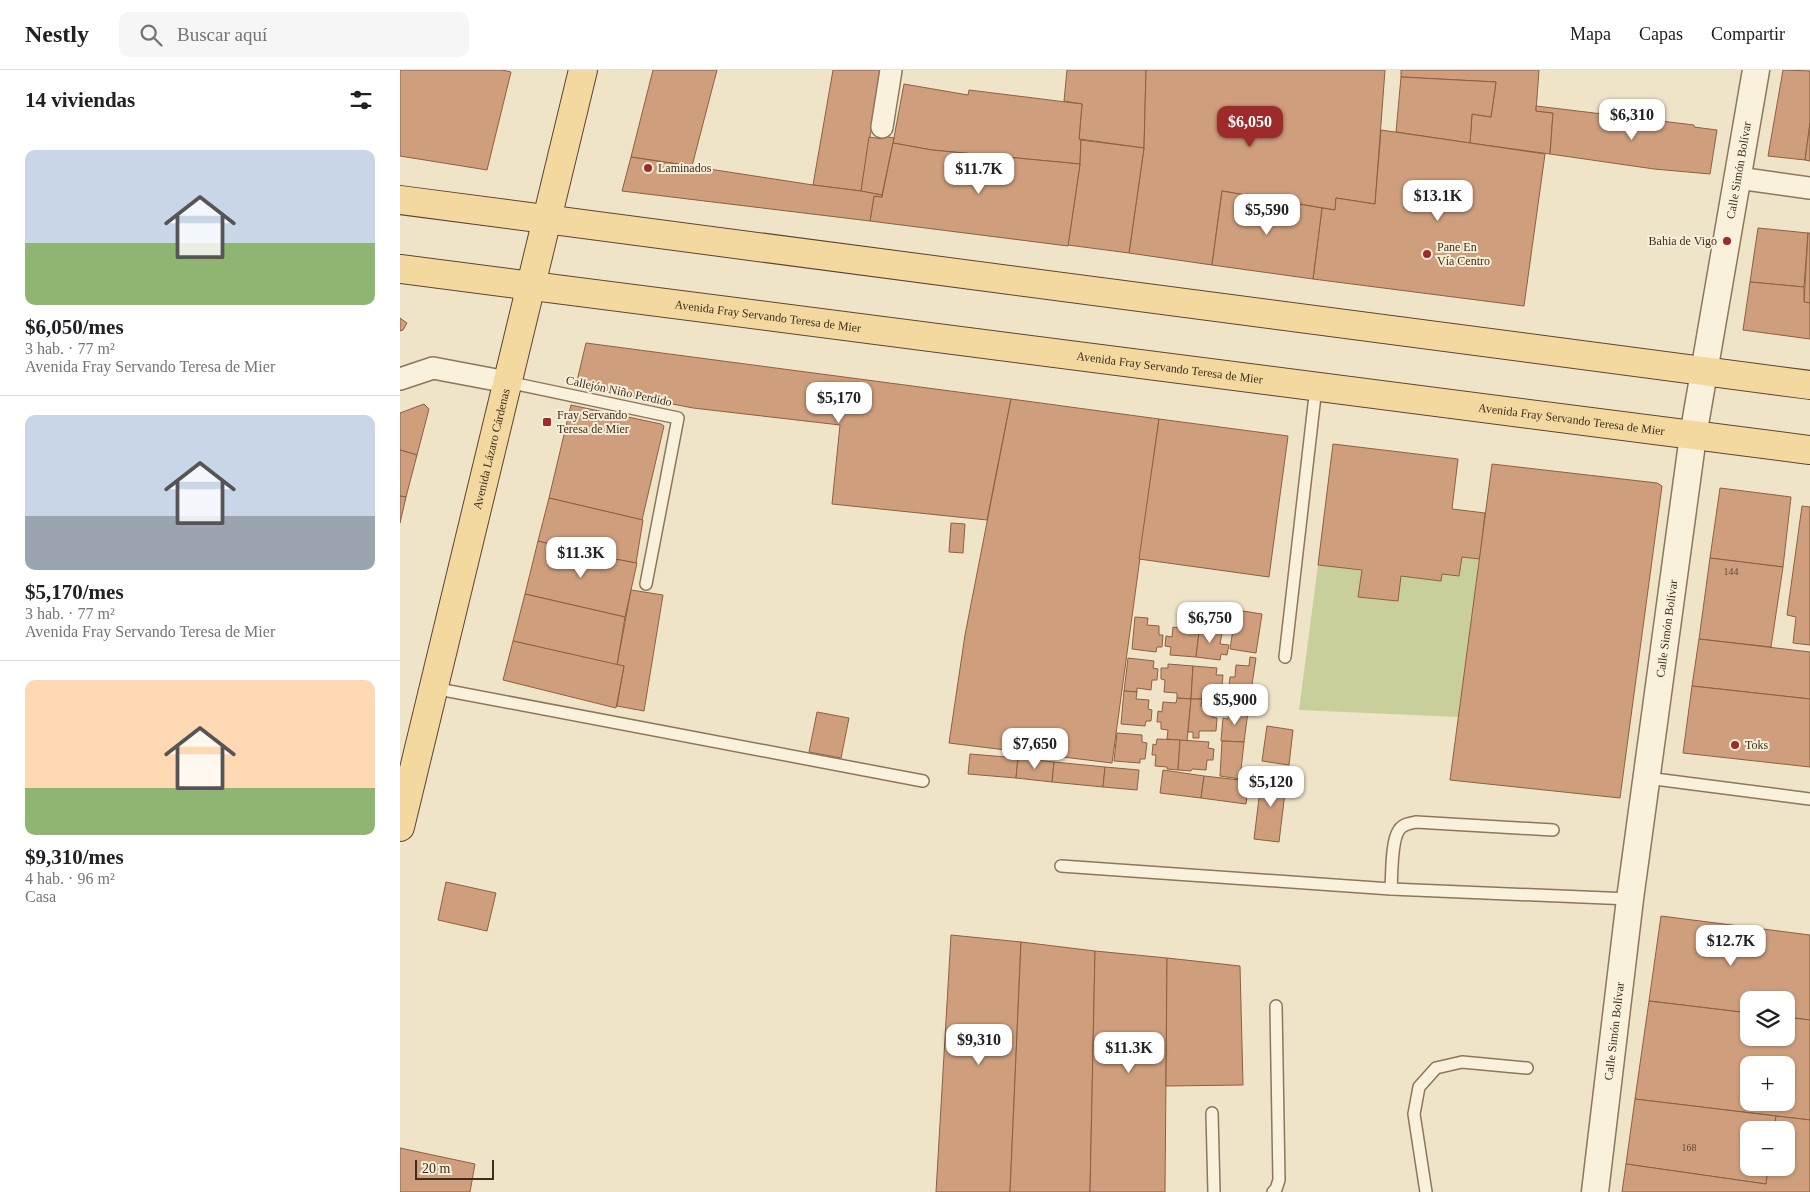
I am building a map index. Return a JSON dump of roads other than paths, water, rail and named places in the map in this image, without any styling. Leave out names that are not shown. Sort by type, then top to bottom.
[{"type":"main road","name":"Avenida Lázaro Cárdenas","points":[[401,819],[582,70]]},
{"type":"main road","points":[[400,200],[1810,386]]},
{"type":"main road","name":"Avenida Fray Servando Teresa de Mier","points":[[400,269],[1810,450]]},
{"type":"street","points":[[882,126],[891,70]]},
{"type":"street","name":"Calle Simón Bolívar","points":[[1595,1192],[1630,900],[1693,436],[1756,70]]},
{"type":"street","points":[[1738,178],[1810,188]]},
{"type":"street","points":[[400,379],[434,368],[507,382]]},
{"type":"lane","name":"Callejón Niño Perdido","points":[[507,382],[678,418],[646,584]]},
{"type":"lane","points":[[1285,657],[1316,387]]},
{"type":"lane","points":[[434,688],[923,781]]},
{"type":"lane","points":[[1647,778],[1810,798]]},
{"type":"lane","points":[[1391,889],[1395,840],[1399,830],[1406,823],[1553,830]]},
{"type":"lane","points":[[1060,866],[1391,889],[1630,900]]},
{"type":"lane","points":[[1273,1192],[1276,1189],[1278,1180],[1276,1006]]},
{"type":"lane","points":[[1426,1192],[1414,1114],[1419,1087],[1436,1068],[1462,1062],[1527,1068]]},
{"type":"lane","points":[[1212,1113],[1214,1192]]},
{"type":"place","name":"Laminados","points":[[648,168]]},
{"type":"place","name":"Bahia de Vigo","points":[[1727,241]]},
{"type":"place","name":"Pane En Vía Centro","points":[[1427,254]]},
{"type":"place","name":"Fray Servando Teresa de Mier","points":[[547,422]]},
{"type":"place","name":"Toks","points":[[1735,745]]}]
